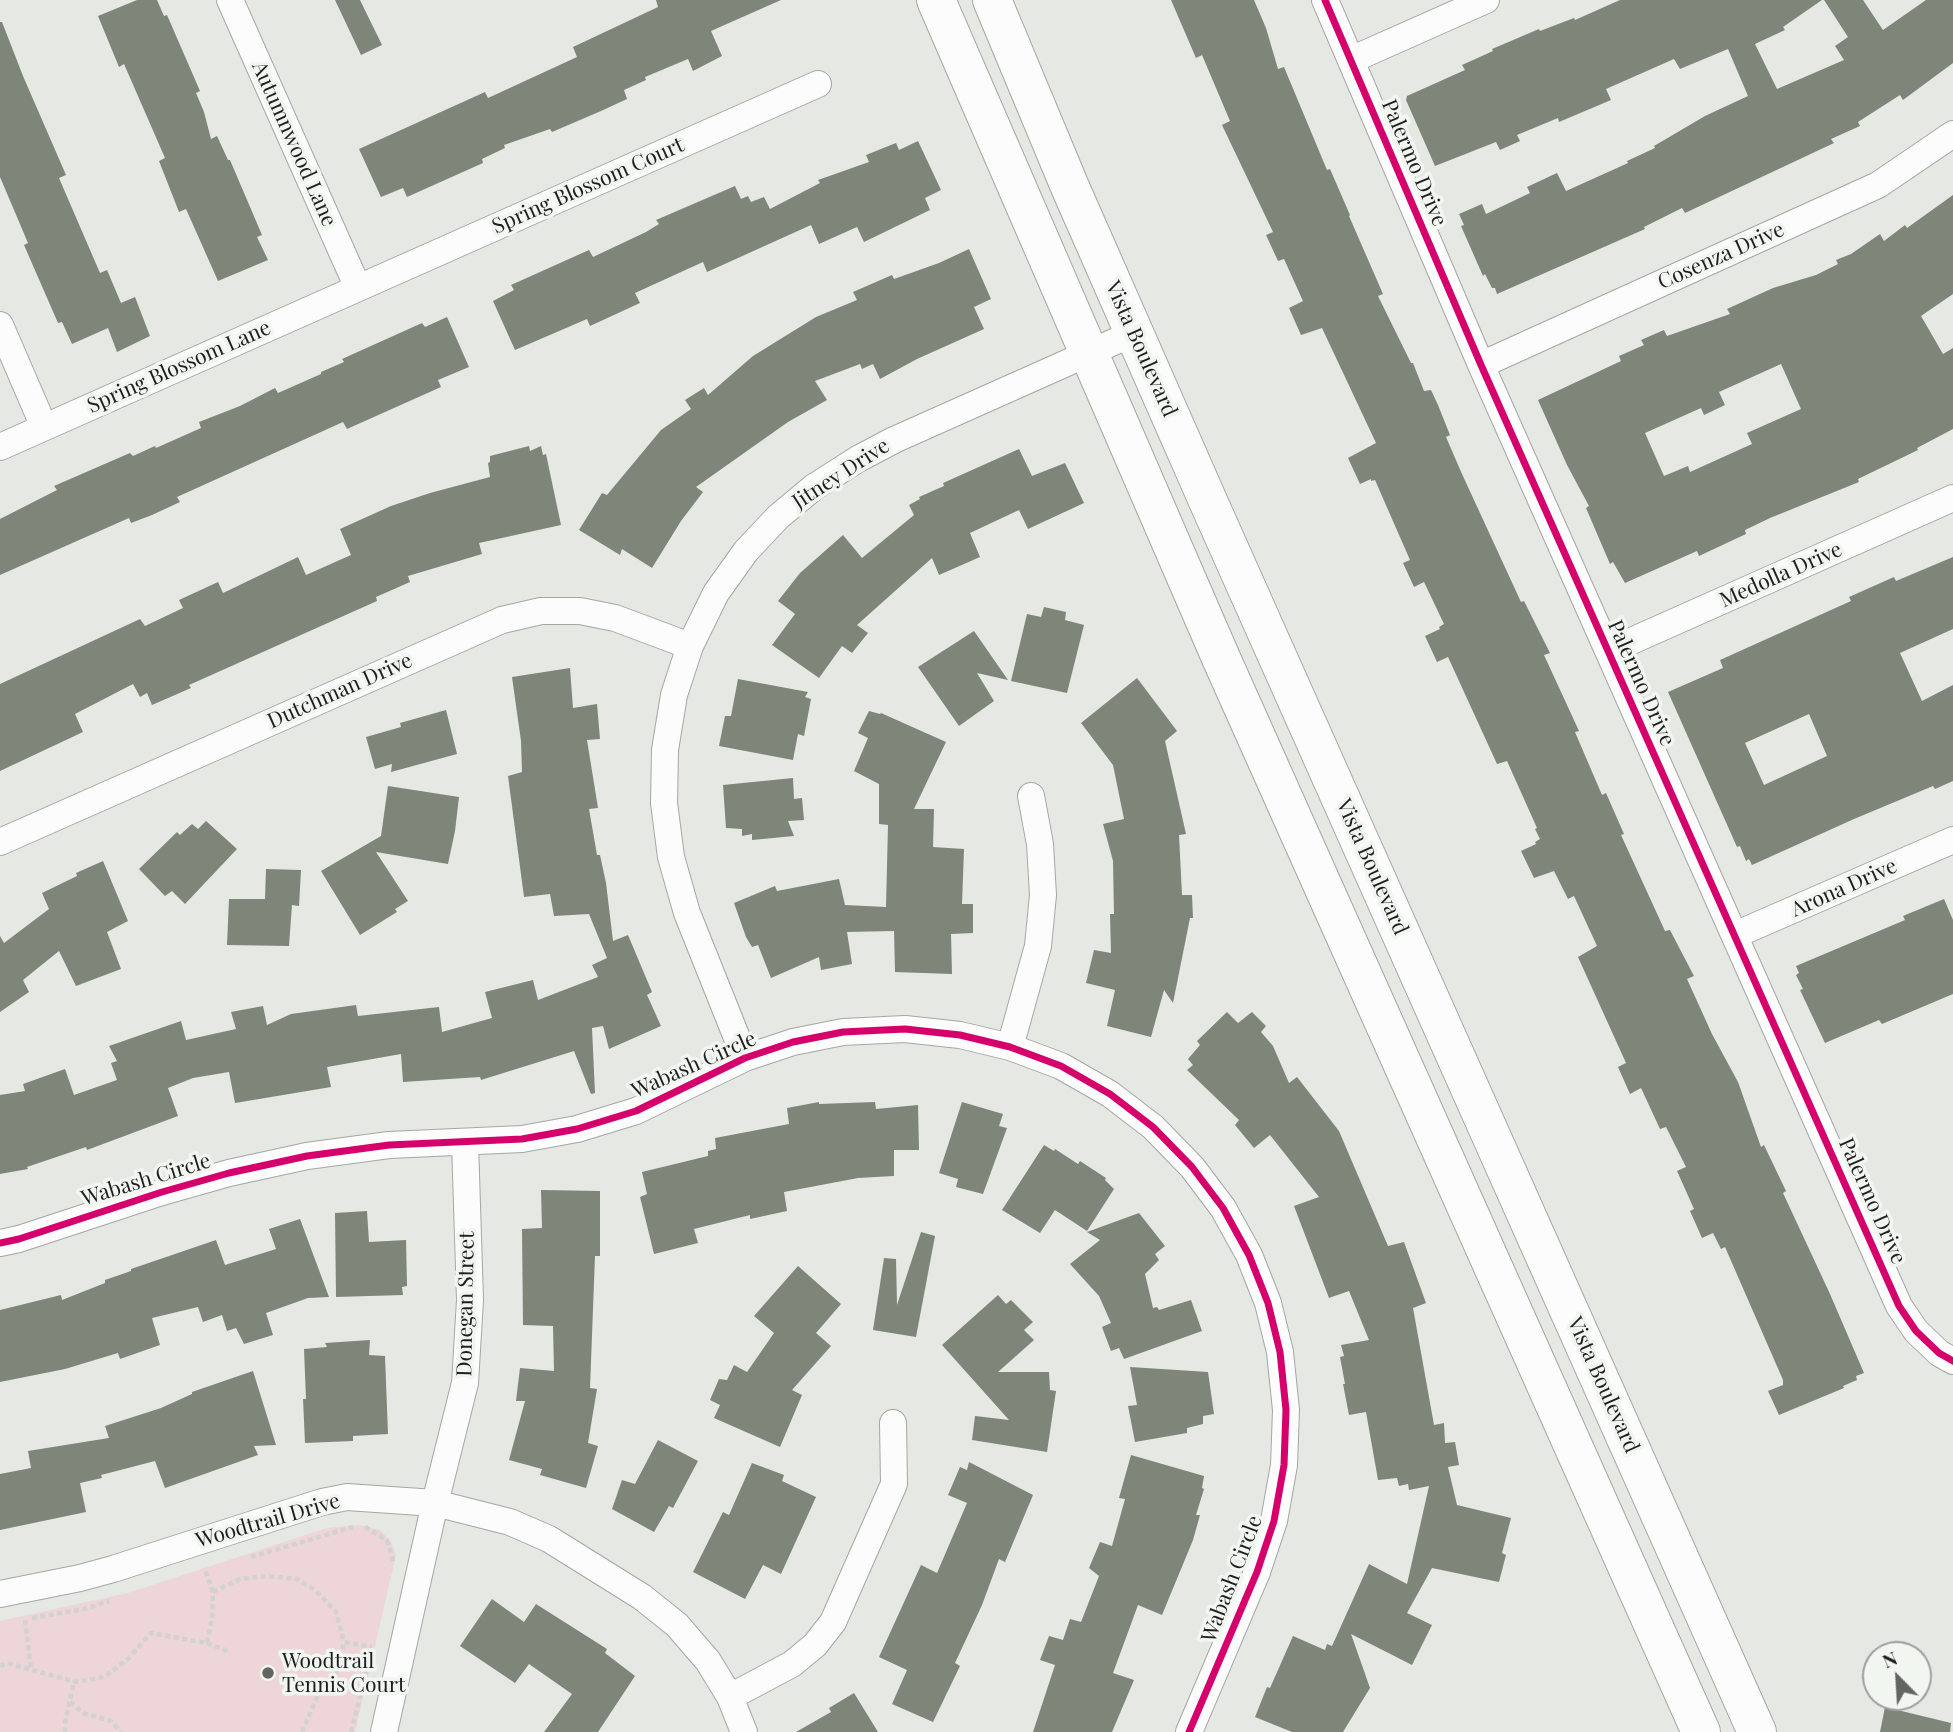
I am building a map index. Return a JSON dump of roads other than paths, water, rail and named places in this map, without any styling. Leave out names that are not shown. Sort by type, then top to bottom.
[{"type":"main road","points":[[936,0],[1227,671],[1701,1732]]},
{"type":"main road","name":"Vista Boulevard","points":[[992,0],[1134,333],[1757,1732]]},
{"type":"street","name":"Autumnwood Lane","points":[[230,0],[358,288]]},
{"type":"street","name":"Palermo Drive","points":[[1325,0],[1481,365],[1899,1306],[1916,1331],[1939,1353],[1953,1361]]},
{"type":"street","points":[[1351,60],[1486,0]]},
{"type":"street","name":"Spring Blossom Court","points":[[358,288],[818,84]]},
{"type":"street","name":"Cosenza Drive","points":[[1481,365],[1878,185],[1953,134]]},
{"type":"street","name":"Spring Blossom Lane","points":[[0,447],[358,288]]},
{"type":"street","points":[[0,325],[44,427]]},
{"type":"street","name":"Jitney Drive","points":[[745,1058],[687,913],[671,857],[664,803],[665,750],[674,695],[690,646],[716,593],[746,551],[778,517],[814,487],[858,459],[894,440],[1134,333]]},
{"type":"street","name":"Medolla Drive","points":[[1609,652],[1953,498]]},
{"type":"street","name":"Dutchman Drive","points":[[0,842],[502,620],[541,611],[580,611],[615,618],[690,646]]},
{"type":"street","points":[[1010,1047],[1038,946],[1044,895],[1040,844],[1031,796]]},
{"type":"street","name":"Arona Drive","points":[[1735,936],[1953,840]]},
{"type":"street","name":"Wabash Circle","points":[[0,1243],[229,1172],[307,1156],[389,1145],[522,1139],[577,1129],[636,1111],[745,1058],[793,1042],[843,1032],[905,1029],[960,1035],[1010,1047],[1061,1066],[1110,1094],[1153,1127],[1192,1167],[1223,1208],[1249,1255],[1268,1303],[1280,1352],[1286,1410],[1284,1465],[1274,1521],[1257,1572],[1189,1732]]},
{"type":"street","name":"Donegan Street","points":[[384,1732],[465,1383],[470,1300],[465,1142]]},
{"type":"street","points":[[730,1697],[792,1664],[815,1645],[833,1622],[894,1485],[893,1423]]},
{"type":"street","name":"Woodtrail Drive","points":[[0,1594],[113,1569],[322,1502],[347,1497],[435,1503],[498,1518],[550,1538],[642,1597],[677,1626],[708,1661],[730,1697],[744,1732]]},
{"type":"place","name":"Woodtrail Tennis Court","points":[[268,1673]]}]
